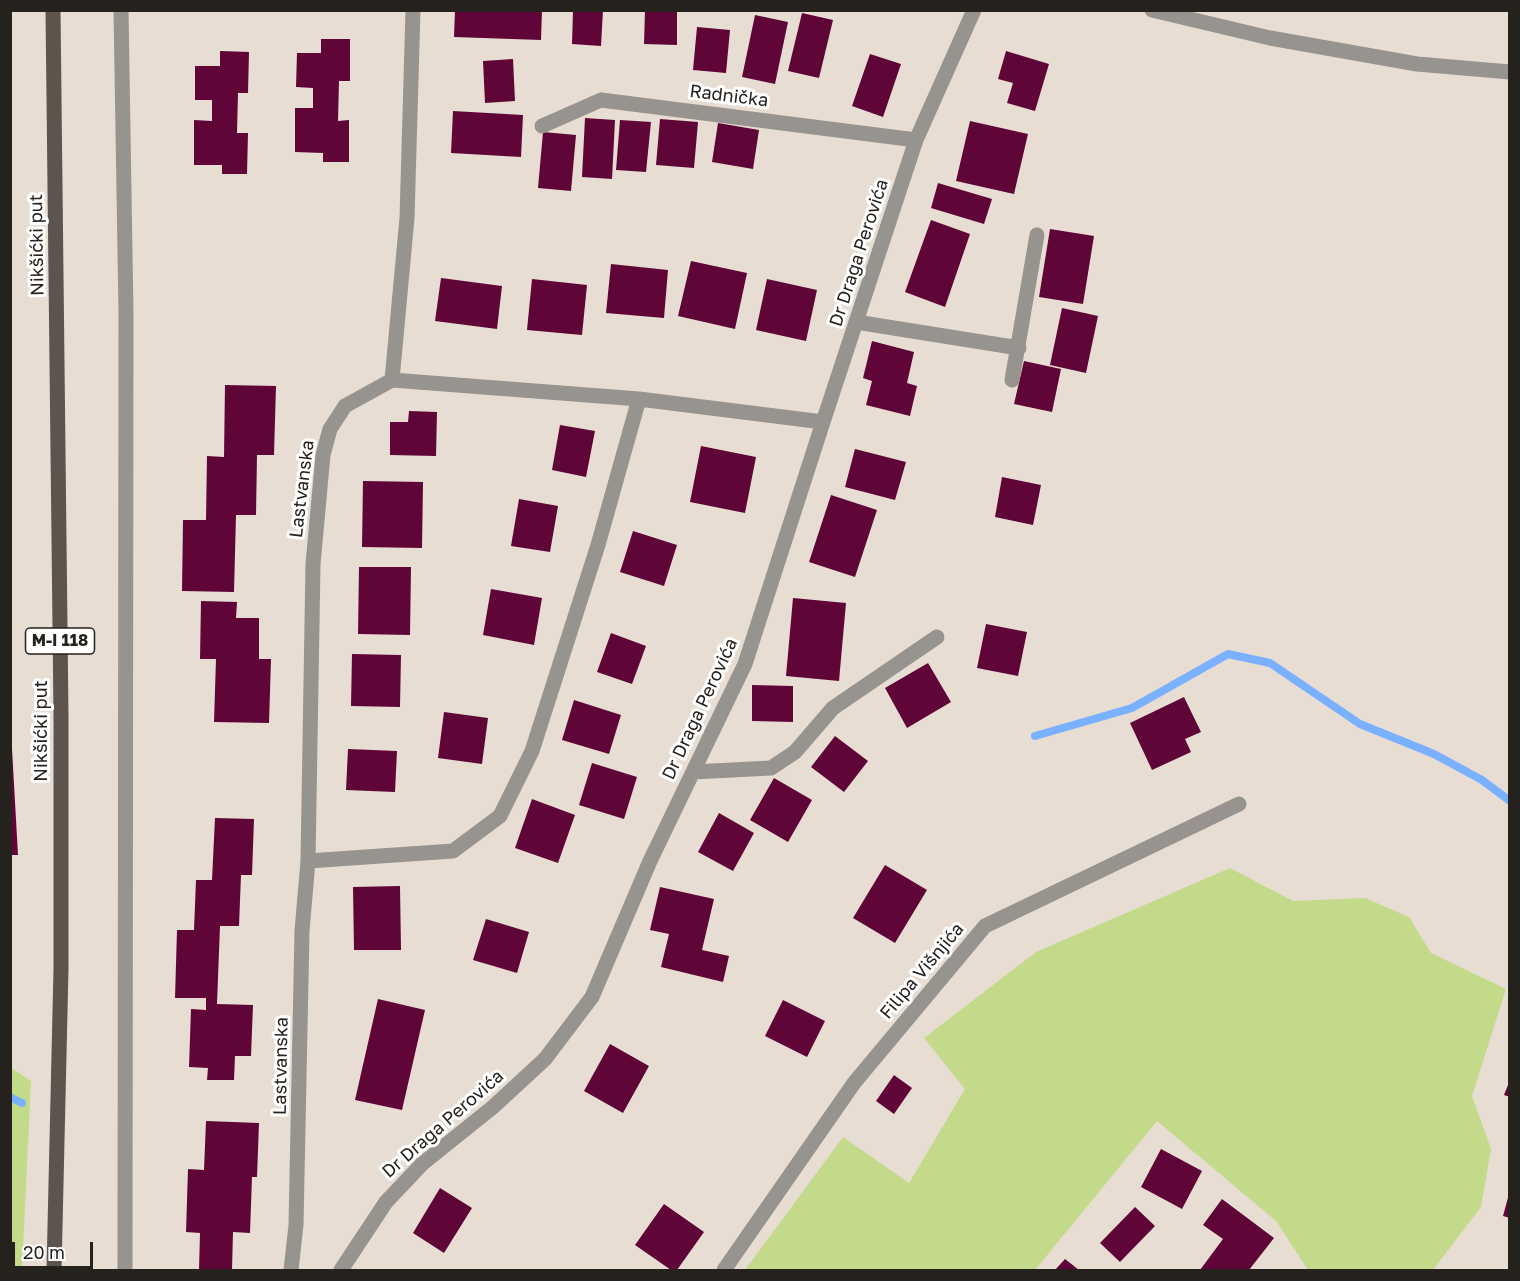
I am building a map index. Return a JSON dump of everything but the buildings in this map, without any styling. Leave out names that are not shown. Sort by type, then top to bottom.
[{"type":"main road","name":"Nikšićki put","points":[[54,10],[61,911],[54,1270]]},
{"type":"street","points":[[121,10],[126,313],[125,1270]]},
{"type":"street","points":[[413,10],[408,218],[392,380],[639,399],[823,422]]},
{"type":"street","name":"Dr Draga Perovića","points":[[340,1270],[386,1202],[422,1164],[493,1107],[545,1059],[592,997],[650,861],[746,664],[916,140],[974,10]]},
{"type":"street","points":[[1152,10],[1270,38],[1417,64],[1509,72]]},
{"type":"street","name":"Radnička","points":[[542,126],[601,100],[916,140]]},
{"type":"street","points":[[1012,380],[1037,235]]},
{"type":"street","points":[[856,322],[1018,348]]},
{"type":"street","name":"Lastvanska","points":[[291,1270],[296,1225],[302,931],[308,861],[313,564],[323,455],[330,429],[345,406],[392,380]]},
{"type":"street","points":[[308,861],[453,851],[500,816],[532,751],[598,545],[639,399]]},
{"type":"street","points":[[693,772],[771,768],[782,763],[795,752],[833,708],[937,637]]},
{"type":"street","name":"Filipa Višnjića","points":[[724,1270],[854,1083],[985,926],[1239,804]]},
{"type":"green space","points":[[1230,868],[1293,901],[1365,898],[1409,917],[1431,953],[1506,989],[1472,1096],[1491,1149],[1481,1207],[1433,1270],[1308,1270],[1276,1221],[1157,1121],[1035,1270],[745,1270],[843,1137],[909,1183],[965,1089],[924,1038],[1036,952]]},
{"type":"green space","points":[[10,1067],[31,1081],[22,1270],[11,1270]]},
{"type":"waterway","points":[[1035,736],[1132,708],[1228,654],[1270,663],[1360,724],[1434,754],[1482,780],[1510,801]]},
{"type":"waterway","points":[[10,1097],[22,1103]]}]
